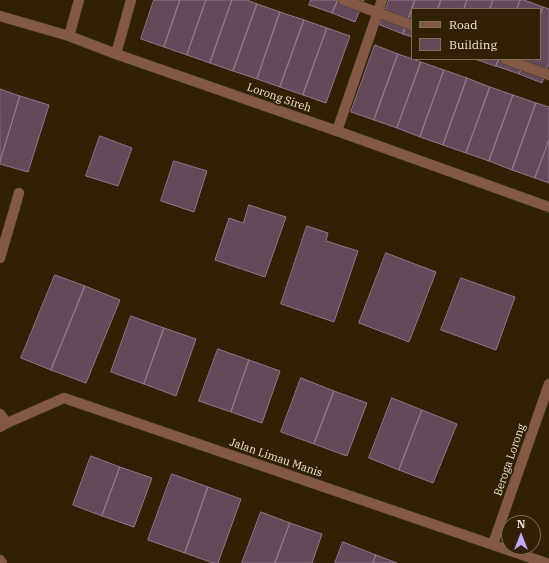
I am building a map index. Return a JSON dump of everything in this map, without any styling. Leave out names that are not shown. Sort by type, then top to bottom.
[{"type":"street","points":[[69,36],[79,0]]},
{"type":"street","points":[[116,54],[131,0]]},
{"type":"street","points":[[343,0],[411,25]]},
{"type":"street","points":[[337,131],[382,0]]},
{"type":"street","name":"Lorong Sireh","points":[[0,16],[69,36],[549,208]]},
{"type":"street","points":[[508,60],[549,75]]},
{"type":"street","points":[[0,258],[19,193]]},
{"type":"street","name":"Beroga Lorong","points":[[493,544],[549,384]]},
{"type":"street","name":"Jalan Limau Manis","points":[[4,425],[64,398],[546,563]]},
{"type":"street","points":[[0,414],[4,425]]},
{"type":"building","points":[[154,0],[180,0],[164,47],[141,39]]},
{"type":"building","points":[[180,0],[206,0],[187,55],[164,47]]},
{"type":"building","points":[[206,0],[232,0],[210,63],[187,55]]},
{"type":"building","points":[[232,0],[247,0],[257,4],[233,71],[210,63]]},
{"type":"building","points":[[311,0],[338,0],[332,13],[309,5]]},
{"type":"building","points":[[338,0],[364,0],[355,22],[332,13]]},
{"type":"building","points":[[389,0],[415,0],[403,34],[380,25]]},
{"type":"building","points":[[415,0],[441,0],[438,8],[412,8]]},
{"type":"building","points":[[441,0],[467,0],[464,8],[438,8]]},
{"type":"building","points":[[467,0],[493,0],[490,8],[464,8]]},
{"type":"building","points":[[493,0],[520,0],[517,8],[490,8]]},
{"type":"building","points":[[520,0],[543,7],[541,13],[541,8],[517,8]]},
{"type":"building","points":[[257,4],[280,12],[257,79],[233,71]]},
{"type":"building","points":[[543,7],[549,9],[549,64],[542,83],[519,74],[525,60],[541,60],[541,13]]},
{"type":"building","points":[[411,11],[411,37],[403,34]]},
{"type":"building","points":[[280,12],[304,20],[280,87],[257,79]]},
{"type":"building","points":[[304,20],[327,28],[303,95],[280,87]]},
{"type":"building","points":[[327,28],[350,36],[326,103],[303,95]]},
{"type":"building","points":[[375,45],[398,54],[374,120],[351,112]]},
{"type":"building","points":[[398,54],[411,59],[411,60],[421,62],[397,128],[374,120]]},
{"type":"building","points":[[478,60],[499,60],[496,66]]},
{"type":"building","points":[[499,60],[525,60],[519,74],[496,66]]},
{"type":"building","points":[[421,62],[444,70],[420,137],[397,128]]},
{"type":"building","points":[[444,70],[467,78],[443,145],[420,137]]},
{"type":"building","points":[[467,78],[490,87],[466,153],[443,145]]},
{"type":"building","points":[[490,87],[513,95],[489,161],[466,153]]},
{"type":"building","points":[[0,89],[20,96],[0,161]]},
{"type":"building","points":[[513,95],[536,103],[512,170],[489,161]]},
{"type":"building","points":[[20,96],[49,105],[28,172],[0,164]]},
{"type":"building","points":[[536,103],[549,107],[549,140],[535,178],[512,170]]},
{"type":"building","points":[[100,136],[132,148],[118,186],[86,176]]},
{"type":"building","points":[[549,140],[549,183],[535,178]]},
{"type":"building","points":[[174,161],[207,171],[194,212],[161,201]]},
{"type":"building","points":[[249,205],[286,217],[265,277],[215,260],[229,218],[243,223]]},
{"type":"building","points":[[307,226],[328,233],[326,241],[358,251],[334,322],[281,304]]},
{"type":"building","points":[[386,253],[436,272],[409,342],[359,323]]},
{"type":"building","points":[[55,275],[85,286],[51,370],[21,358]]},
{"type":"building","points":[[461,278],[515,297],[496,350],[441,330]]},
{"type":"building","points":[[85,286],[120,300],[86,383],[51,370]]},
{"type":"building","points":[[131,316],[164,328],[144,384],[111,372]]},
{"type":"building","points":[[164,328],[196,339],[176,396],[144,384]]},
{"type":"building","points":[[218,349],[249,360],[231,412],[199,401]]},
{"type":"building","points":[[249,360],[280,371],[262,423],[231,412]]},
{"type":"building","points":[[301,378],[334,391],[314,444],[281,432]]},
{"type":"building","points":[[334,391],[367,403],[347,456],[314,444]]},
{"type":"building","points":[[392,398],[422,410],[399,470],[369,458]]},
{"type":"building","points":[[422,410],[457,424],[433,483],[399,470]]},
{"type":"building","points":[[91,456],[120,467],[102,516],[73,505]]},
{"type":"building","points":[[120,467],[152,478],[134,527],[102,516]]},
{"type":"building","points":[[172,474],[208,487],[185,553],[148,540]]},
{"type":"building","points":[[208,487],[241,499],[218,563],[213,563],[185,553]]},
{"type":"building","points":[[261,512],[290,523],[275,563],[242,563]]},
{"type":"building","points":[[290,523],[322,534],[312,563],[275,563]]},
{"type":"building","points":[[343,542],[376,555],[373,563],[335,563]]},
{"type":"building","points":[[376,555],[397,563],[373,563]]}]
